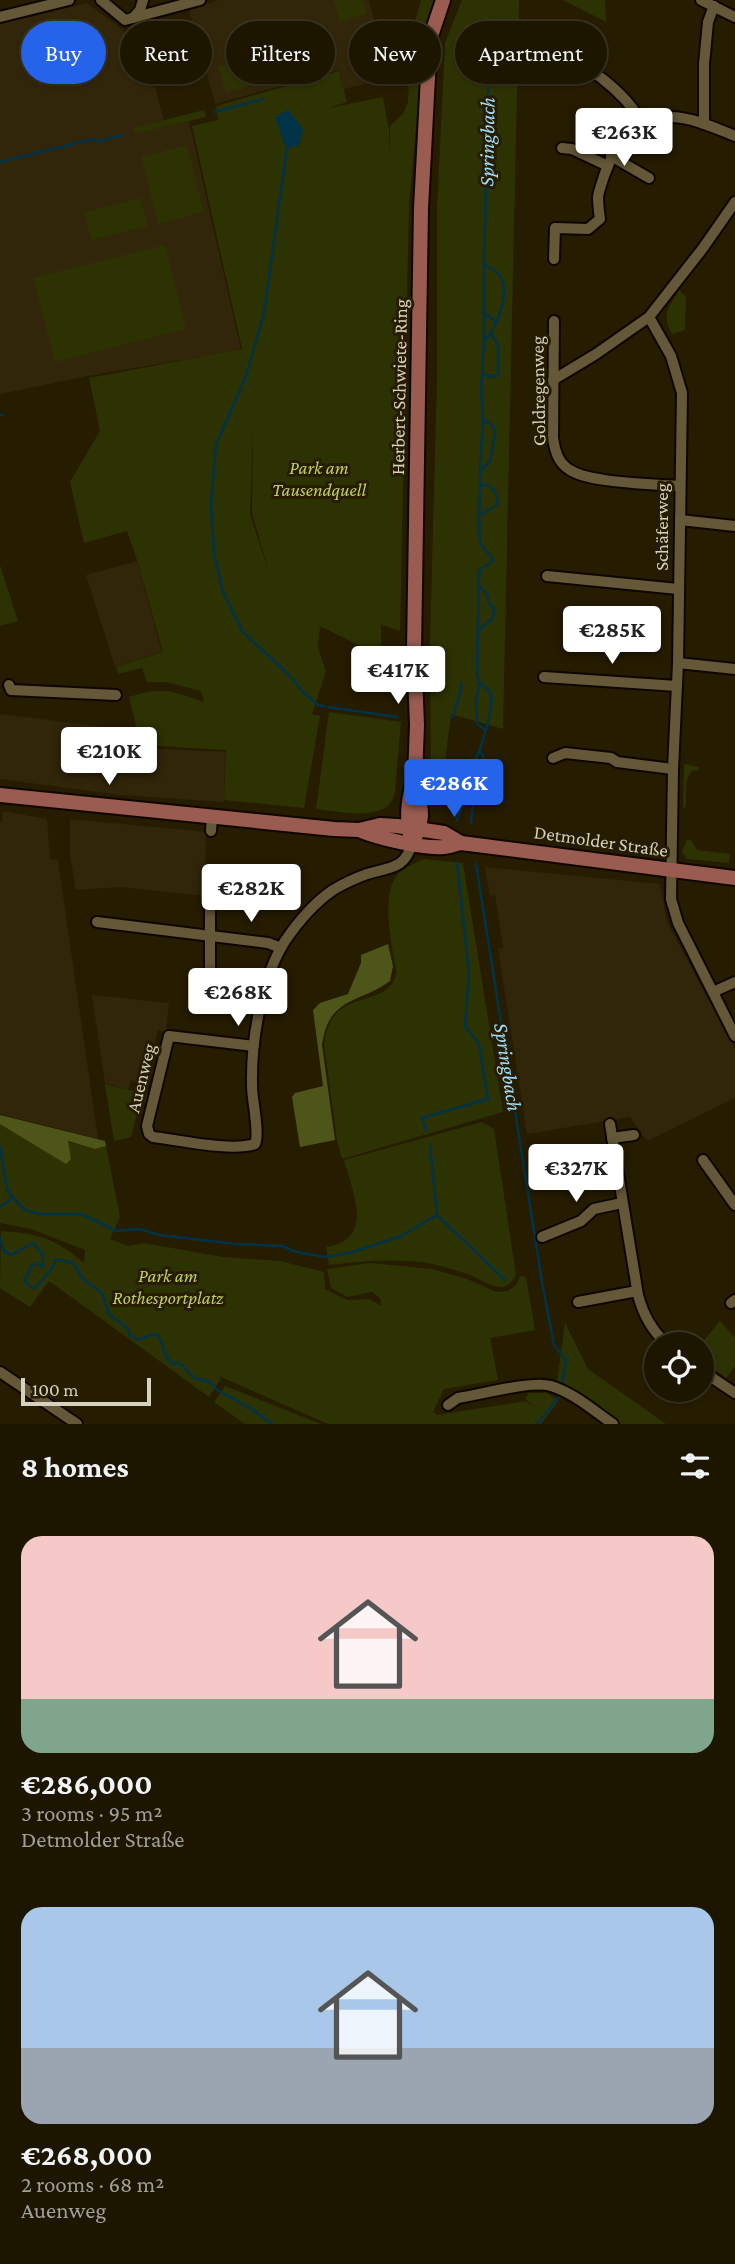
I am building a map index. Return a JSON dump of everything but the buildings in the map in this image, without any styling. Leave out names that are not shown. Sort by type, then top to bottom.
[{"type":"main road","name":"Herbert-Schwiete-Ring","points":[[414,829],[407,815],[415,777],[414,650],[421,208],[430,39],[443,0]]},
{"type":"main road","name":"Herbert-Schwiete-Ring","points":[[412,843],[420,795],[415,777]]},
{"type":"main road","name":"Detmolder Straße","points":[[1,795],[359,830],[379,838],[443,847],[461,843],[735,878]]},
{"type":"main road","points":[[380,825],[399,810],[409,797]]},
{"type":"main road","name":"Detmolder Straße","points":[[359,830],[380,825],[414,829],[444,833],[461,843]]},
{"type":"street","points":[[0,18],[69,0]]},
{"type":"street","points":[[101,0],[125,20],[200,0]]},
{"type":"street","points":[[131,19],[140,10],[143,0]]},
{"type":"street","points":[[701,0],[735,17]]},
{"type":"street","points":[[704,124],[704,64],[708,22],[714,6]]},
{"type":"street","points":[[607,84],[621,96],[642,123]]},
{"type":"street","points":[[554,258],[555,224],[589,229],[600,219],[598,194],[609,161],[625,134],[642,123],[669,117],[704,124],[735,136]]},
{"type":"street","points":[[562,148],[609,161],[649,178]]},
{"type":"street","points":[[553,380],[649,317],[735,202]]},
{"type":"street","name":"Schäferweg","points":[[649,317],[671,356],[682,393],[671,899],[678,923],[735,1036]]},
{"type":"street","name":"Goldregenweg","points":[[554,321],[555,451],[567,469],[592,478],[679,486]]},
{"type":"street","points":[[680,520],[735,526]]},
{"type":"street","points":[[547,576],[678,589]]},
{"type":"street","points":[[678,663],[735,669]]},
{"type":"street","points":[[544,677],[677,686]]},
{"type":"street","points":[[9,685],[11,690],[116,695]]},
{"type":"street","points":[[553,758],[565,753],[673,769]]},
{"type":"street","points":[[211,831],[212,816]]},
{"type":"street","points":[[254,1046],[263,996],[281,948],[299,922],[324,898],[346,883],[401,863],[409,853],[412,843]]},
{"type":"street","points":[[210,875],[210,1007]]},
{"type":"street","points":[[97,922],[268,943],[281,948]]},
{"type":"street","points":[[713,992],[735,982]]},
{"type":"street","name":"Auenweg","points":[[169,1036],[254,1046],[252,1086],[257,1134],[255,1144],[246,1147],[228,1146],[153,1137],[148,1131],[150,1113],[169,1036]]},
{"type":"street","points":[[610,1124],[637,1291],[645,1316],[655,1332]]},
{"type":"street","points":[[612,1138],[634,1135]]},
{"type":"street","points":[[703,1160],[735,1205]]},
{"type":"street","points":[[542,1237],[581,1221],[594,1209],[622,1203]]},
{"type":"street","points":[[578,1302],[637,1291]]},
{"type":"street","points":[[0,1371],[77,1424]]},
{"type":"street","points":[[714,1379],[735,1393]]},
{"type":"street","points":[[448,1405],[458,1398],[545,1385],[561,1390],[613,1424]]},
{"type":"shaded area","points":[[219,0],[369,0],[374,21],[349,21],[349,84],[364,84],[344,89],[339,70],[335,71],[335,21],[226,21],[226,84],[288,84],[215,104],[209,84],[212,84],[212,21],[192,21],[189,10]]},
{"type":"shaded area","points":[[87,3],[120,28],[120,84],[154,84],[165,126],[189,121],[241,350],[0,394],[0,24]]},
{"type":"shaded area","points":[[137,561],[162,652],[115,667],[86,575]]},
{"type":"shaded area","points":[[0,714],[122,729],[141,748],[225,752],[224,802],[120,795],[0,779]]},
{"type":"shaded area","points":[[3,811],[47,819],[50,859],[58,860],[98,1139],[0,1114],[0,822]]},
{"type":"shaded area","points":[[70,819],[206,832],[205,896],[120,887],[76,890],[70,854]]},
{"type":"shaded area","points":[[485,867],[660,884],[667,922],[735,1049],[735,1098],[647,1141],[630,1117],[527,1134],[498,949],[503,948],[495,895],[490,896]]},
{"type":"shaded area","points":[[92,995],[169,1003],[166,1032],[158,1030],[146,1077],[141,1076],[139,1083],[131,1080],[128,1090],[105,1083]]},
{"type":"green space","points":[[333,0],[362,0],[367,13],[340,22]]},
{"type":"green space","points":[[421,0],[436,0],[429,21],[415,21]]},
{"type":"green space","points":[[462,0],[519,0],[519,21],[455,21],[455,84],[517,84],[503,729],[451,714],[443,778],[431,776],[430,641],[437,377],[437,208],[445,43]]},
{"type":"green space","points":[[563,0],[605,0],[604,21]]},
{"type":"green space","points":[[226,65],[226,84],[254,84],[226,93],[218,67]]},
{"type":"green space","name":"Park am Tausendquell","points":[[339,71],[347,102],[329,108],[383,97],[390,157],[390,126],[403,114],[408,102],[409,84],[420,84],[409,206],[400,631],[382,625],[381,620],[381,656],[320,626],[318,648],[326,671],[312,714],[320,716],[304,808],[224,800],[226,750],[141,745],[129,697],[167,691],[204,702],[201,691],[166,682],[147,682],[142,668],[118,674],[116,667],[163,652],[127,531],[84,543],[70,482],[100,431],[89,378],[242,349],[192,126],[218,120],[216,106],[293,84],[335,84],[335,72]],"holes":[[[253,430],[252,513],[270,576],[250,514]]]},
{"type":"green space","points":[[204,110],[206,117],[134,134],[133,128]]},
{"type":"green space","points":[[187,145],[204,212],[158,224],[141,157]]},
{"type":"green space","points":[[141,198],[148,226],[91,240],[84,212]]},
{"type":"green space","points":[[165,245],[186,329],[55,362],[33,278]]},
{"type":"green space","points":[[679,290],[686,297],[685,330],[672,334],[666,316]]},
{"type":"green space","points":[[0,565],[18,621],[0,626]]},
{"type":"green space","points":[[329,712],[401,722],[395,792],[385,808],[367,813],[316,809]]},
{"type":"green space","points":[[684,764],[699,767],[699,770],[692,771],[686,781],[686,806],[683,809]]},
{"type":"green space","points":[[687,840],[691,840],[697,850],[730,854],[729,863],[687,859],[682,851]]},
{"type":"green space","points":[[424,859],[463,863],[503,1112],[342,1159],[324,1044],[328,1026],[346,1006],[378,994],[387,989],[394,980],[396,971],[388,903],[392,883],[399,872]]},
{"type":"green space","points":[[388,944],[393,966],[390,981],[338,1009],[326,1029],[322,1045],[335,1140],[300,1147],[292,1097],[295,1093],[323,1086],[313,1010],[320,1003],[348,994],[361,963],[361,955]]},
{"type":"green space","points":[[105,1084],[148,1095],[146,1102],[140,1101],[131,1137],[114,1141]]},
{"type":"green space","points":[[0,1115],[105,1141],[106,1146],[95,1149],[68,1141],[71,1159],[66,1164],[0,1124]]},
{"type":"green space","points":[[482,1122],[494,1129],[516,1275],[509,1284],[496,1286],[461,1272],[420,1262],[381,1261],[329,1265],[326,1247],[351,1235],[356,1225],[355,1200],[344,1160]]},
{"type":"green space","name":"Park am Rothesportplatz","points":[[0,1124],[95,1149],[106,1146],[120,1217],[110,1239],[128,1246],[144,1243],[223,1257],[280,1261],[324,1272],[325,1289],[347,1300],[370,1299],[381,1306],[381,1299],[372,1292],[347,1297],[331,1288],[327,1269],[370,1263],[432,1269],[467,1279],[496,1292],[508,1291],[516,1285],[520,1276],[526,1277],[535,1330],[490,1338],[498,1380],[444,1389],[433,1412],[437,1415],[525,1401],[536,1407],[525,1399],[529,1393],[546,1393],[559,1400],[541,1424],[328,1424],[219,1376],[221,1378],[209,1397],[49,1281],[30,1307],[0,1288],[1,1231],[26,1233],[46,1239],[84,1263],[85,1250],[31,1229],[0,1223]]},
{"type":"green space","points":[[720,1321],[735,1338],[735,1366],[726,1378],[714,1368],[714,1332],[711,1332]]},
{"type":"green space","points":[[565,1323],[588,1369],[666,1424],[619,1424],[557,1382]]},
{"type":"green space","points":[[225,1386],[321,1424],[245,1424],[214,1402]]},
{"type":"water","points":[[288,110],[303,129],[299,145],[286,149],[275,117]]},
{"type":"waterway","name":"Springbach","points":[[484,341],[497,320],[504,293],[500,276],[484,264],[490,20]]},
{"type":"waterway","points":[[215,112],[263,99]]},
{"type":"waterway","points":[[0,162],[93,139],[99,141],[123,135]]},
{"type":"waterway","points":[[287,147],[264,313],[245,379],[216,444],[211,505],[214,553],[223,592],[242,631],[290,676],[303,692],[318,705],[324,706]]},
{"type":"waterway","name":"Springbach","points":[[471,823],[476,772],[484,765],[479,751],[489,720],[491,702],[491,695],[480,684],[477,674],[480,569],[492,562],[480,540],[480,471],[490,461],[495,432],[493,426],[483,419],[481,393],[484,264]]},
{"type":"waterway","points":[[483,312],[497,323]]},
{"type":"waterway","points":[[483,374],[491,377],[498,375],[498,345],[491,334]]},
{"type":"waterway","name":"Springbach","points":[[480,471],[483,419]]},
{"type":"waterway","name":"Springbach","points":[[481,484],[492,488],[497,501],[497,505],[482,514]]},
{"type":"waterway","name":"Springbach","points":[[479,630],[493,618],[494,608],[480,587]]},
{"type":"waterway","points":[[452,717],[462,684]]},
{"type":"waterway","name":"Springbach","points":[[480,684],[476,699],[477,724],[484,729]]},
{"type":"waterway","points":[[328,707],[397,717]]},
{"type":"waterway","name":"Springbach","points":[[476,772],[475,760],[479,751]]},
{"type":"waterway","name":"Springbach","points":[[470,766],[476,772]]},
{"type":"waterway","points":[[457,820],[461,807],[470,800],[474,802]]},
{"type":"waterway","points":[[426,1130],[422,1118],[488,1099],[479,1044],[465,1026],[469,973],[457,863]]},
{"type":"waterway","name":"Springbach","points":[[476,864],[542,1282],[554,1345],[566,1360],[562,1385]]},
{"type":"waterway","points":[[430,1145],[437,1215],[505,1280]]},
{"type":"waterway","points":[[0,1147],[7,1189],[25,1210],[40,1214],[81,1214],[117,1231],[140,1229],[159,1235],[236,1244],[282,1246],[296,1252],[325,1257],[349,1253],[399,1237],[437,1215]]},
{"type":"waterway","points":[[0,1207],[13,1198]]},
{"type":"waterway","points":[[0,1238],[4,1251],[11,1255],[33,1243],[42,1254],[43,1267],[36,1263],[31,1266],[25,1279],[26,1284],[36,1287],[53,1267],[55,1260],[74,1264],[83,1279],[102,1293],[109,1314],[127,1328],[130,1335],[138,1340],[157,1335],[166,1357],[173,1364],[179,1363],[194,1378],[210,1382],[217,1390],[272,1424]]},
{"type":"waterway","name":"Springbach","points":[[537,1424],[559,1397],[560,1391]]}]
